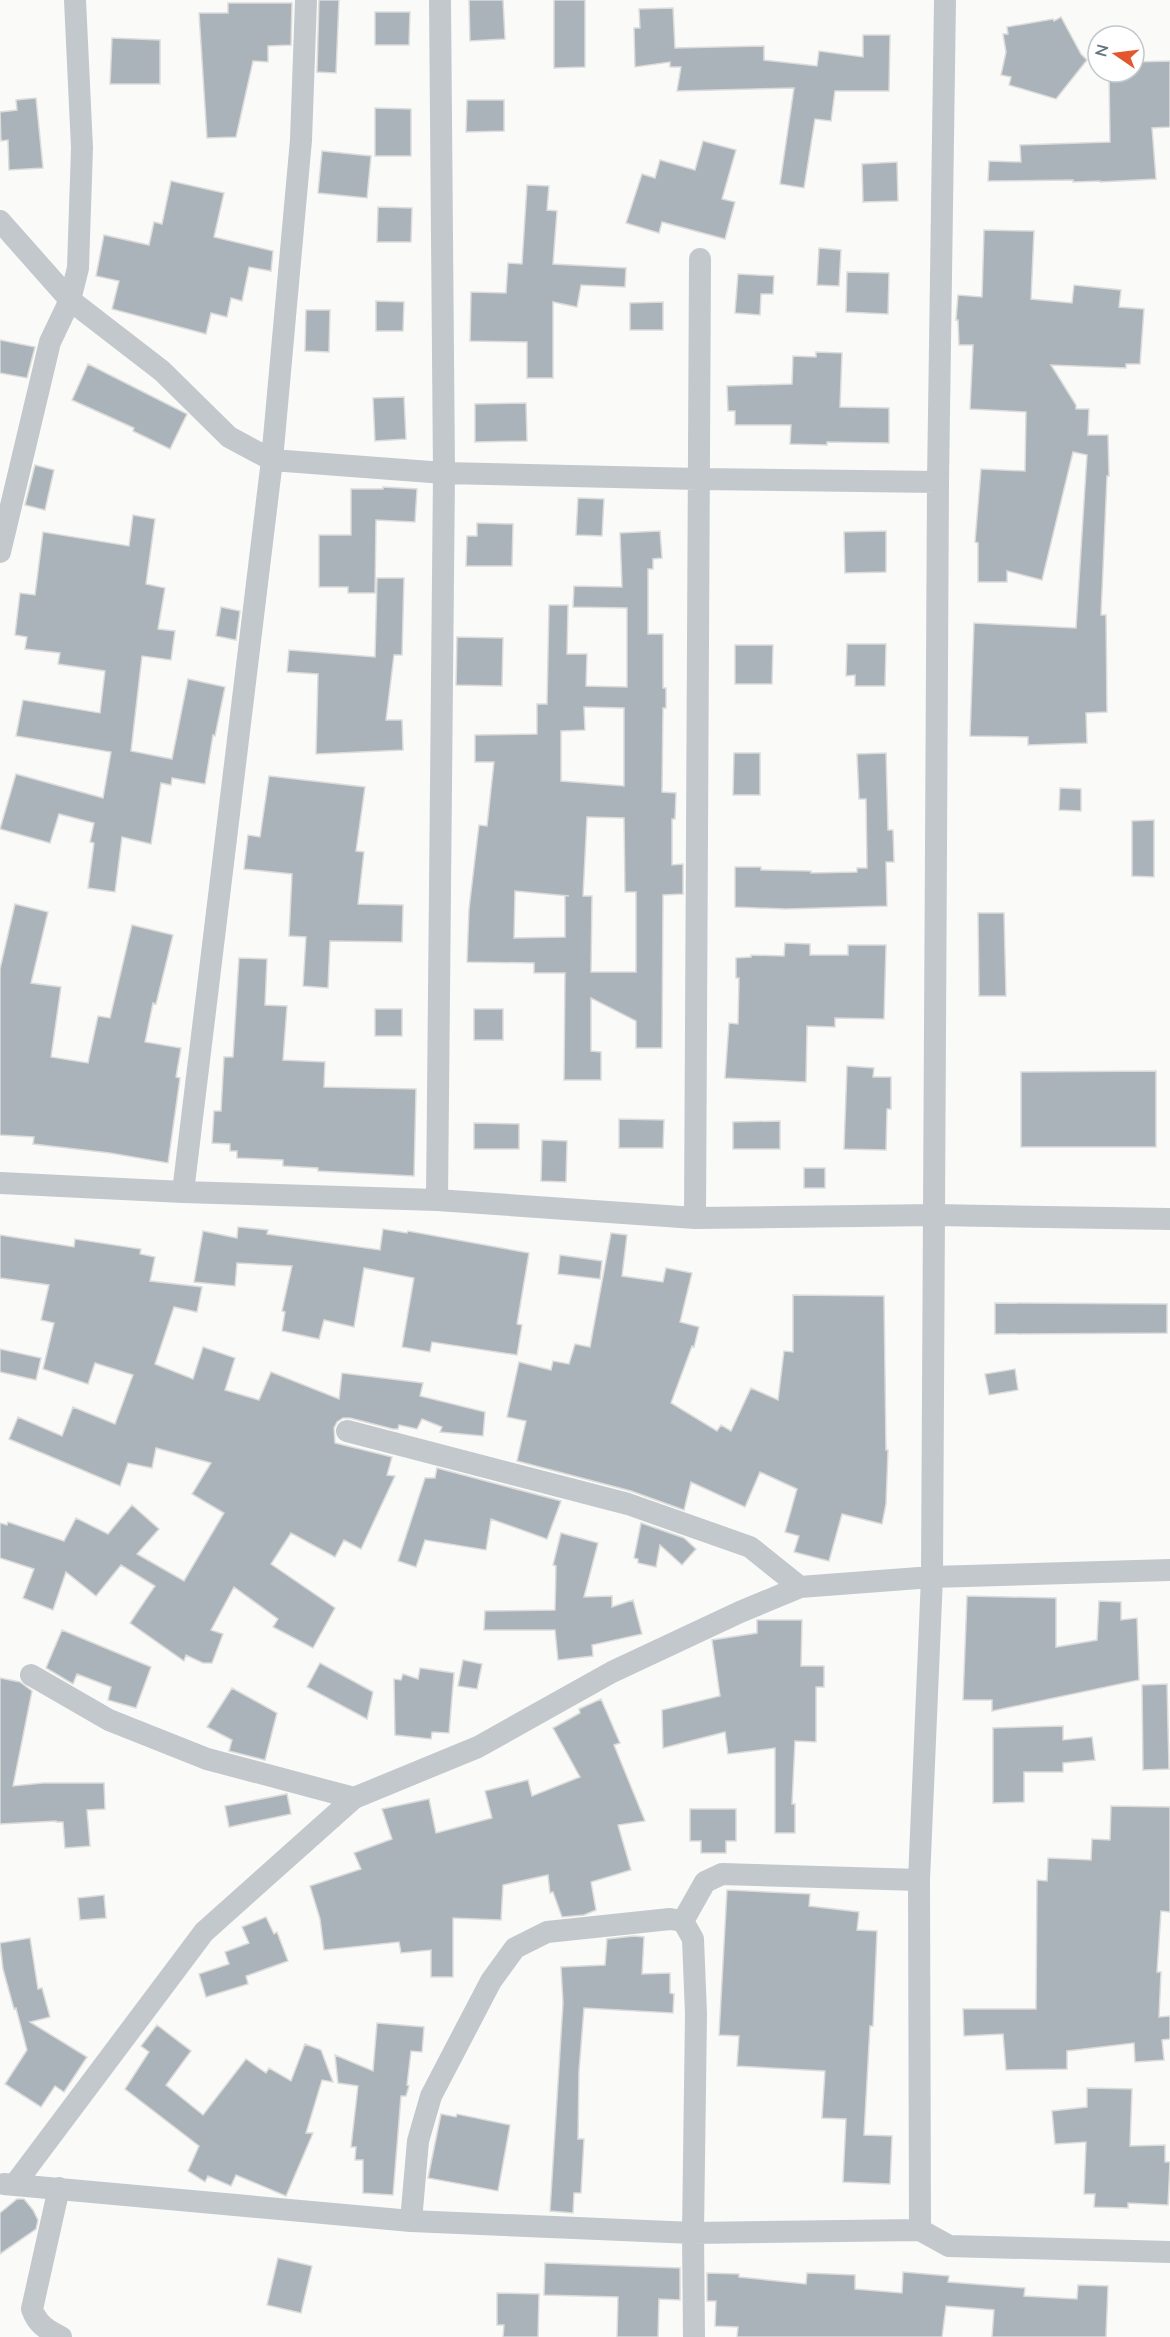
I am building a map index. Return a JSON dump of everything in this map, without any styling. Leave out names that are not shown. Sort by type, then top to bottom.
[{"type":"street","points":[[0,552],[50,342],[70,300],[78,268],[82,148],[75,0]]},
{"type":"street","points":[[183,1192],[272,460],[301,140],[306,0]]},
{"type":"street","points":[[437,1200],[444,472],[440,0]]},
{"type":"street","points":[[920,2230],[919,1880],[932,1577],[938,482],[945,0]]},
{"type":"street","points":[[0,221],[70,300],[162,371],[229,437],[272,460],[444,472],[698,479],[938,482]]},
{"type":"street","points":[[695,1218],[700,260]]},
{"type":"street","points":[[0,1183],[183,1192],[437,1200],[695,1218],[935,1215],[1170,1219]]},
{"type":"street","points":[[347,1431],[628,1504],[750,1547],[800,1587]]},
{"type":"street","points":[[7,2184],[204,1932],[354,1798],[478,1747],[612,1672],[740,1612],[800,1587],[932,1577],[1170,1570]]},
{"type":"street","points":[[31,1676],[109,1719],[207,1759],[354,1798]]},
{"type":"street","points":[[683,1922],[705,1882],[722,1874],[919,1880]]},
{"type":"street","points":[[411,2220],[418,2141],[431,2096],[491,1981],[515,1948],[547,1932],[670,1919],[683,1922],[693,1939],[696,2014],[694,2337]]},
{"type":"street","points":[[7,2184],[411,2220],[693,2233],[920,2230],[949,2246],[1170,2252]]},
{"type":"street","points":[[59,2188],[32,2308],[35,2318],[45,2329],[61,2337]]},
{"type":"building","points":[[319,0],[339,0],[336,73],[317,72]]},
{"type":"building","points":[[469,0],[503,0],[505,39],[470,41]]},
{"type":"building","points":[[554,0],[585,0],[585,67],[554,68]]},
{"type":"building","points":[[228,3],[292,3],[291,45],[268,46],[268,62],[253,61],[236,137],[207,138],[199,13],[228,13]]},
{"type":"building","points":[[673,8],[675,48],[764,46],[764,60],[817,66],[819,51],[863,57],[863,35],[890,35],[889,91],[835,91],[831,121],[815,119],[804,188],[780,184],[794,88],[677,91],[681,67],[670,67],[670,62],[635,67],[634,28],[640,28],[639,9]]},
{"type":"building","points":[[375,12],[410,12],[409,45],[375,45]]},
{"type":"building","points":[[1061,17],[1086,61],[1056,99],[1009,85],[1011,77],[1001,75],[1006,52],[1003,34],[1008,34],[1007,27],[1053,19],[1054,21]]},
{"type":"building","points":[[112,38],[160,40],[160,84],[110,84]]},
{"type":"building","points":[[1170,61],[1170,127],[1152,128],[1156,179],[1100,182],[988,181],[989,161],[1021,162],[1020,145],[1110,142],[1109,84],[1146,84],[1146,62]]},
{"type":"building","points":[[36,98],[43,168],[9,170],[8,140],[1,141],[0,112],[17,110],[16,100]]},
{"type":"building","points":[[467,100],[504,100],[504,131],[466,132]]},
{"type":"building","points":[[375,108],[411,109],[411,156],[375,156]]},
{"type":"building","points":[[703,141],[736,150],[722,199],[735,202],[725,239],[662,222],[659,233],[626,223],[642,174],[655,178],[660,160],[695,170]]},
{"type":"building","points":[[322,151],[371,156],[367,198],[318,193]]},
{"type":"building","points":[[897,162],[898,201],[863,202],[862,164]]},
{"type":"building","points":[[171,181],[224,193],[214,237],[273,251],[271,271],[249,267],[242,301],[231,298],[227,317],[211,313],[206,334],[112,309],[119,281],[96,276],[104,235],[149,245],[154,222],[162,224]]},
{"type":"building","points":[[527,185],[549,186],[547,210],[557,211],[553,264],[626,268],[625,287],[581,285],[577,307],[553,302],[553,378],[527,378],[527,342],[470,341],[471,292],[506,293],[508,263],[522,264]]},
{"type":"building","points":[[378,207],[412,208],[411,242],[377,242]]},
{"type":"building","points":[[984,230],[1034,231],[1031,299],[1072,303],[1074,285],[1121,290],[1119,307],[1144,309],[1140,364],[1126,364],[1126,368],[1051,365],[1076,405],[1076,409],[1089,409],[1088,435],[1108,435],[1109,476],[1107,476],[1101,615],[1106,615],[1107,712],[1086,713],[1087,743],[1028,745],[1028,737],[970,736],[974,623],[1076,628],[1087,455],[1073,452],[1042,580],[1007,571],[1007,582],[978,582],[978,543],[975,542],[981,469],[1025,471],[1026,412],[970,409],[973,345],[959,345],[958,320],[956,320],[958,295],[982,297]]},
{"type":"building","points":[[819,248],[841,250],[839,286],[817,285]]},
{"type":"building","points":[[847,272],[889,273],[888,314],[846,312]]},
{"type":"building","points":[[738,274],[774,276],[773,294],[761,294],[760,315],[735,313]]},
{"type":"building","points":[[376,301],[404,302],[403,331],[376,331]]},
{"type":"building","points":[[663,302],[663,330],[630,330],[630,303]]},
{"type":"building","points":[[306,310],[330,310],[329,352],[305,351]]},
{"type":"building","points":[[0,340],[35,347],[27,378],[0,373]]},
{"type":"building","points":[[816,352],[842,353],[840,407],[889,408],[889,443],[790,444],[791,425],[735,425],[735,411],[728,411],[727,386],[792,384],[793,356],[816,357]]},
{"type":"building","points":[[88,364],[187,414],[170,449],[133,431],[134,428],[72,400]]},
{"type":"building","points":[[404,397],[406,439],[375,441],[373,398]]},
{"type":"building","points":[[526,403],[527,441],[475,442],[475,404]]},
{"type":"building","points":[[35,465],[54,470],[45,510],[25,505]]},
{"type":"building","points":[[383,487],[417,489],[415,522],[376,520],[375,593],[348,593],[348,587],[319,587],[319,535],[351,535],[351,489],[383,489]]},
{"type":"building","points":[[578,498],[604,499],[602,536],[576,535]]},
{"type":"building","points":[[133,515],[155,519],[146,584],[165,588],[158,629],[175,631],[171,660],[142,656],[131,751],[172,759],[188,679],[225,687],[215,736],[213,735],[205,784],[172,778],[171,785],[161,783],[151,844],[122,837],[115,892],[88,888],[94,843],[90,842],[94,823],[59,814],[50,843],[0,829],[16,774],[103,798],[111,752],[16,736],[23,700],[100,713],[105,671],[58,664],[60,653],[25,649],[27,637],[15,635],[20,593],[35,595],[43,532],[129,546]]},
{"type":"building","points":[[477,523],[513,524],[512,566],[466,566],[467,536],[477,536]]},
{"type":"building","points":[[660,531],[662,558],[653,559],[653,569],[648,569],[648,634],[663,634],[663,688],[666,688],[666,708],[663,708],[662,792],[676,793],[675,819],[672,819],[672,865],[683,864],[683,894],[663,895],[662,1048],[636,1048],[636,1021],[591,998],[591,1051],[601,1052],[601,1080],[564,1080],[565,973],[534,973],[534,963],[467,962],[469,909],[479,825],[487,826],[494,762],[475,762],[475,735],[537,734],[537,704],[547,704],[549,605],[568,605],[567,654],[587,654],[586,686],[627,687],[627,608],[573,607],[574,586],[622,587],[620,533]],"holes":[[[584,707],[624,708],[624,786],[561,781],[561,731],[585,730]],[[587,817],[624,818],[625,892],[636,892],[636,972],[591,972],[592,896],[583,896]],[[515,891],[569,896],[565,896],[565,937],[514,938]]]},
{"type":"building","points":[[886,531],[886,572],[845,573],[844,532]]},
{"type":"building","points":[[377,578],[404,578],[402,655],[394,655],[386,720],[402,720],[403,750],[316,754],[318,674],[287,672],[289,650],[375,657]]},
{"type":"building","points":[[221,607],[240,611],[236,640],[216,636]]},
{"type":"building","points":[[457,637],[503,638],[502,686],[456,685]]},
{"type":"building","points":[[847,644],[886,644],[885,686],[855,686],[855,675],[846,676]]},
{"type":"building","points":[[735,645],[773,645],[772,684],[735,684]]},
{"type":"building","points":[[734,753],[760,753],[760,795],[733,795]]},
{"type":"building","points":[[886,753],[888,830],[893,830],[894,862],[886,862],[887,906],[786,909],[735,907],[735,867],[761,867],[761,870],[811,871],[811,873],[857,872],[857,868],[867,868],[866,799],[859,799],[857,754]]},
{"type":"building","points":[[269,776],[365,787],[356,851],[364,852],[358,904],[403,905],[402,942],[330,941],[328,988],[303,986],[306,937],[289,936],[292,874],[244,869],[248,835],[260,837]]},
{"type":"building","points":[[1060,788],[1081,789],[1081,811],[1059,810]]},
{"type":"building","points":[[1154,820],[1154,877],[1132,876],[1132,821]]},
{"type":"building","points":[[15,904],[48,912],[31,983],[61,987],[51,1057],[88,1063],[98,1016],[110,1018],[132,925],[173,935],[156,1004],[153,1003],[145,1042],[181,1048],[176,1077],[180,1078],[168,1163],[110,1153],[33,1144],[34,1137],[0,1135],[0,969]]},
{"type":"building","points":[[978,913],[1004,913],[1006,996],[979,996]]},
{"type":"building","points":[[785,943],[810,944],[810,955],[848,955],[848,945],[886,945],[884,1019],[835,1018],[835,1027],[807,1026],[806,1082],[725,1078],[729,1023],[738,1024],[739,978],[736,978],[736,958],[751,957],[751,955],[784,956]]},
{"type":"building","points":[[239,958],[267,959],[265,1005],[287,1006],[283,1060],[325,1062],[324,1087],[416,1089],[414,1176],[318,1171],[318,1168],[283,1166],[283,1160],[237,1158],[237,1151],[230,1151],[230,1144],[212,1143],[214,1111],[221,1111],[224,1057],[233,1057]]},
{"type":"building","points":[[375,1009],[402,1009],[402,1036],[375,1036]]},
{"type":"building","points":[[474,1009],[503,1009],[503,1040],[474,1040]]},
{"type":"building","points":[[847,1066],[874,1068],[873,1077],[891,1077],[891,1109],[887,1109],[886,1150],[844,1149]]},
{"type":"building","points":[[1156,1071],[1156,1147],[1021,1147],[1021,1072]]},
{"type":"building","points":[[619,1119],[664,1120],[663,1148],[619,1148]]},
{"type":"building","points":[[780,1121],[780,1149],[733,1149],[733,1122]]},
{"type":"building","points":[[474,1123],[519,1124],[519,1149],[474,1149]]},
{"type":"building","points":[[542,1140],[567,1141],[566,1182],[541,1181]]},
{"type":"building","points":[[804,1168],[825,1168],[825,1188],[804,1188]]},
{"type":"building","points":[[238,1227],[268,1230],[267,1234],[380,1250],[383,1229],[407,1233],[408,1231],[529,1253],[517,1324],[522,1325],[517,1355],[432,1342],[430,1352],[402,1347],[414,1278],[364,1268],[354,1327],[324,1320],[319,1339],[282,1331],[285,1312],[282,1311],[292,1266],[237,1263],[235,1286],[194,1282],[203,1231],[237,1238]]},
{"type":"building","points":[[611,1233],[627,1235],[622,1276],[663,1282],[666,1268],[692,1273],[680,1322],[699,1327],[694,1347],[692,1346],[671,1403],[717,1431],[721,1425],[731,1431],[751,1388],[778,1400],[784,1351],[793,1352],[793,1295],[884,1296],[886,1450],[888,1450],[886,1504],[882,1524],[842,1514],[829,1561],[794,1552],[799,1536],[785,1532],[797,1489],[760,1472],[745,1507],[691,1482],[684,1510],[631,1491],[517,1461],[526,1421],[507,1417],[519,1362],[551,1370],[553,1361],[569,1364],[575,1344],[590,1347]]},
{"type":"building","points":[[0,1235],[74,1247],[75,1239],[141,1249],[140,1254],[155,1257],[150,1281],[202,1287],[197,1312],[174,1307],[155,1364],[193,1379],[203,1347],[235,1358],[225,1390],[259,1400],[271,1372],[339,1399],[342,1373],[423,1383],[420,1396],[485,1412],[483,1436],[440,1432],[442,1427],[422,1419],[417,1429],[399,1425],[398,1429],[393,1429],[350,1418],[343,1418],[337,1422],[334,1428],[335,1443],[392,1457],[387,1475],[395,1476],[361,1549],[344,1540],[335,1557],[291,1533],[271,1564],[335,1608],[313,1648],[273,1627],[278,1619],[234,1587],[211,1630],[223,1634],[212,1663],[203,1663],[186,1655],[184,1661],[130,1623],[155,1586],[121,1565],[96,1596],[66,1572],[53,1610],[23,1598],[34,1569],[0,1558],[0,1523],[7,1525],[8,1522],[64,1541],[76,1518],[108,1534],[132,1505],[159,1529],[137,1554],[184,1581],[224,1513],[192,1494],[211,1463],[156,1448],[152,1468],[128,1463],[120,1486],[9,1439],[18,1417],[62,1436],[73,1407],[115,1424],[133,1375],[95,1363],[88,1384],[43,1369],[54,1323],[41,1320],[49,1285],[0,1278]]},
{"type":"building","points":[[560,1255],[602,1261],[600,1279],[558,1274]]},
{"type":"building","points":[[995,1303],[1167,1304],[1167,1333],[995,1334]]},
{"type":"building","points":[[0,1349],[41,1358],[36,1380],[0,1372]]},
{"type":"building","points":[[1015,1369],[1018,1390],[989,1395],[985,1374]]},
{"type":"building","points":[[437,1468],[561,1501],[547,1539],[491,1519],[486,1550],[425,1540],[416,1567],[398,1561],[425,1478],[435,1478]]},
{"type":"building","points":[[641,1523],[684,1538],[696,1549],[682,1565],[660,1545],[656,1567],[638,1563],[638,1559],[634,1558]]},
{"type":"building","points":[[561,1533],[598,1543],[584,1597],[612,1596],[612,1607],[633,1600],[642,1634],[592,1645],[593,1656],[558,1660],[555,1630],[484,1630],[485,1611],[555,1610],[556,1566],[553,1565]]},
{"type":"building","points":[[967,1596],[1056,1598],[1056,1647],[1097,1640],[1099,1601],[1121,1602],[1121,1620],[1137,1618],[1139,1680],[992,1711],[992,1700],[963,1700]]},
{"type":"building","points":[[757,1620],[802,1620],[801,1666],[824,1666],[824,1687],[816,1687],[816,1742],[795,1741],[792,1804],[795,1804],[795,1833],[775,1833],[775,1748],[728,1754],[725,1732],[663,1748],[662,1710],[720,1696],[712,1640],[757,1633]]},
{"type":"building","points":[[62,1630],[151,1667],[136,1708],[108,1700],[111,1687],[77,1674],[73,1684],[46,1668]]},
{"type":"building","points":[[463,1660],[482,1664],[477,1689],[458,1686]]},
{"type":"building","points":[[320,1663],[373,1692],[367,1719],[307,1687]]},
{"type":"building","points":[[420,1668],[454,1673],[449,1733],[432,1732],[431,1739],[395,1735],[394,1679],[401,1680],[403,1674],[418,1679]]},
{"type":"building","points":[[0,1678],[20,1682],[32,1691],[13,1786],[43,1783],[104,1783],[105,1809],[87,1810],[90,1846],[65,1848],[63,1822],[0,1824]]},
{"type":"building","points":[[1167,1684],[1169,1769],[1143,1770],[1142,1685]]},
{"type":"building","points":[[232,1688],[277,1713],[265,1760],[229,1751],[232,1740],[207,1727]]},
{"type":"building","points":[[601,1699],[620,1743],[614,1745],[645,1821],[618,1825],[631,1870],[591,1882],[596,1910],[584,1915],[562,1917],[553,1892],[550,1893],[548,1875],[503,1885],[501,1920],[453,1918],[453,1977],[431,1977],[431,1950],[401,1953],[399,1942],[324,1950],[320,1919],[310,1886],[361,1869],[354,1853],[392,1839],[382,1809],[429,1799],[436,1833],[492,1818],[485,1791],[528,1780],[532,1796],[580,1777],[553,1728],[580,1713],[579,1709]]},
{"type":"building","points":[[1063,1726],[1063,1740],[1092,1737],[1095,1760],[1063,1763],[1063,1772],[1024,1772],[1024,1802],[993,1803],[993,1728]]},
{"type":"building","points":[[287,1794],[291,1814],[229,1827],[225,1806]]},
{"type":"building","points":[[1111,1806],[1170,1807],[1170,1912],[1161,1911],[1157,1972],[1161,1972],[1159,2017],[1170,2016],[1170,2039],[1162,2040],[1164,2060],[1135,2062],[1134,2043],[1067,2051],[1067,2069],[1006,2070],[1003,2034],[964,2036],[963,2009],[1036,2009],[1037,1880],[1047,1881],[1048,1858],[1091,1860],[1092,1839],[1110,1840]]},
{"type":"building","points":[[690,1809],[736,1809],[736,1841],[726,1841],[726,1853],[701,1853],[701,1841],[690,1841]]},
{"type":"building","points":[[727,1890],[810,1894],[809,1906],[859,1912],[857,1930],[877,1931],[873,2026],[870,2026],[864,2135],[892,2136],[890,2184],[843,2182],[846,2119],[822,2118],[825,2071],[737,2066],[739,2036],[719,2035]]},
{"type":"building","points":[[104,1895],[106,1918],[80,1920],[78,1898]]},
{"type":"building","points":[[266,1917],[274,1934],[277,1932],[288,1961],[246,1976],[248,1984],[206,1997],[199,1974],[229,1964],[225,1952],[249,1943],[242,1927]]},
{"type":"building","points":[[644,1937],[642,1974],[670,1973],[670,1993],[674,1994],[673,2013],[584,2008],[579,2071],[578,2139],[584,2139],[581,2193],[574,2193],[573,2213],[550,2211],[563,2003],[561,1967],[605,1965],[607,1939]]},
{"type":"building","points":[[30,1938],[38,1989],[42,1988],[50,2017],[30,2022],[87,2057],[64,2092],[55,2086],[41,2107],[5,2084],[27,2050],[3,1969],[0,1943]]},
{"type":"building","points":[[377,2023],[424,2027],[422,2052],[411,2051],[407,2085],[409,2086],[406,2096],[401,2096],[393,2195],[363,2193],[363,2160],[355,2160],[356,2147],[351,2147],[358,2086],[338,2083],[335,2055],[373,2071]]},
{"type":"building","points":[[157,2025],[191,2051],[166,2085],[203,2115],[246,2059],[266,2073],[269,2068],[291,2081],[305,2044],[321,2050],[333,2082],[322,2080],[306,2133],[313,2133],[286,2196],[236,2175],[231,2186],[208,2176],[205,2182],[188,2171],[199,2146],[125,2089],[149,2052],[141,2046]]},
{"type":"building","points":[[1087,2088],[1132,2089],[1130,2146],[1165,2145],[1165,2162],[1170,2162],[1168,2205],[1128,2203],[1128,2208],[1094,2207],[1095,2194],[1084,2194],[1086,2142],[1055,2144],[1052,2111],[1087,2107]]},
{"type":"building","points":[[441,2114],[456,2117],[457,2114],[510,2125],[498,2191],[428,2178]]},
{"type":"building","points":[[17,2199],[24,2199],[33,2210],[38,2220],[36,2229],[0,2254],[0,2213]]},
{"type":"building","points":[[278,2258],[312,2266],[301,2313],[267,2305]]},
{"type":"building","points":[[545,2263],[680,2268],[680,2300],[659,2299],[658,2337],[617,2337],[618,2297],[544,2295]]},
{"type":"building","points":[[903,2272],[949,2276],[948,2282],[1025,2288],[1024,2296],[1077,2299],[1078,2285],[1108,2286],[1106,2337],[992,2337],[994,2310],[946,2306],[942,2337],[737,2337],[738,2327],[715,2326],[716,2301],[707,2301],[707,2273],[739,2274],[739,2277],[806,2284],[807,2273],[855,2275],[855,2289],[902,2293]]},
{"type":"building","points":[[497,2293],[539,2294],[538,2337],[503,2337],[504,2325],[497,2325]]}]
